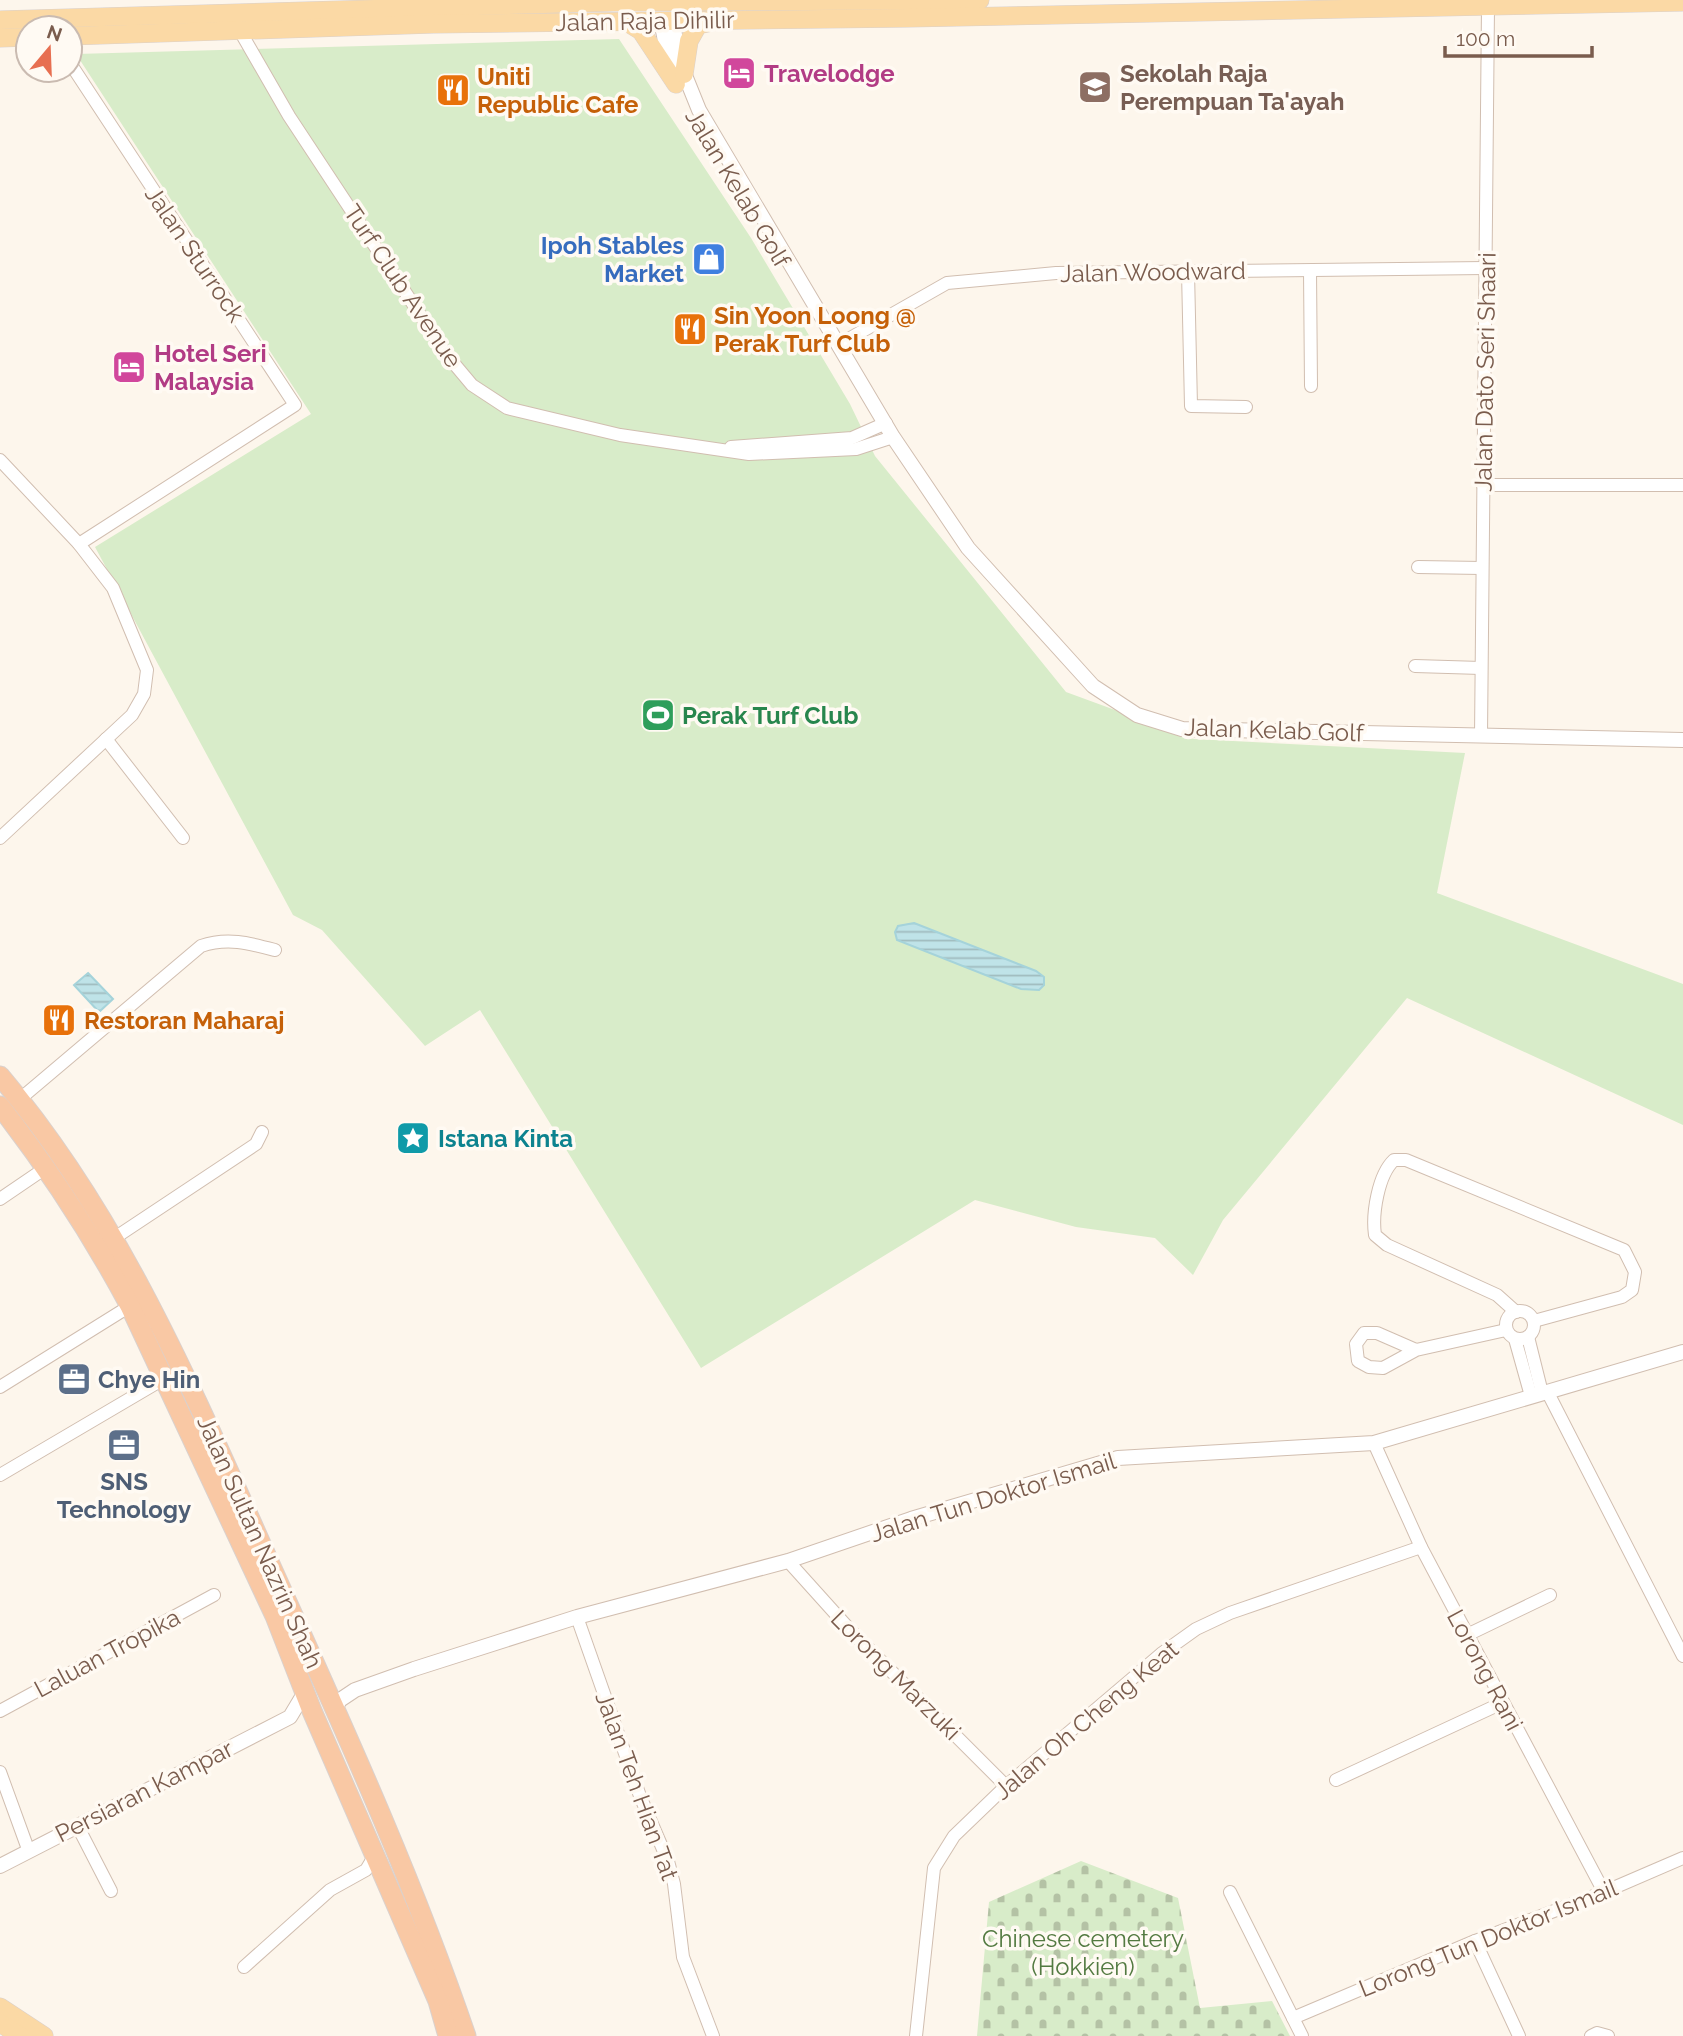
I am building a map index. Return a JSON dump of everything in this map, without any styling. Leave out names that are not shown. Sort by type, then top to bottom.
[{"type":"highway","name":"Jalan Sultan Nazrin Shah","points":[[0,1076],[20,1099],[113,1239],[169,1338],[324,1683],[428,1925],[466,2036]]},
{"type":"highway","name":"Jalan Sultan Nazrin Shah","points":[[0,1106],[47,1167],[103,1256],[130,1306],[275,1616],[319,1726],[438,2001],[448,2036]]},
{"type":"main road","name":"Jalan Raja Dihilir","points":[[0,20],[366,4],[980,0]]},
{"type":"main road","points":[[577,3],[600,12],[663,12],[667,19],[680,9],[723,8],[733,2]]},
{"type":"main road","name":"Jalan Raja Dihilir","points":[[84,36],[667,19],[1683,2]]},
{"type":"main road","points":[[121,16],[136,25],[205,32]]},
{"type":"main road","points":[[680,79],[689,41],[698,25],[719,20]]},
{"type":"main road","points":[[625,21],[641,31],[680,79]]},
{"type":"main road","points":[[0,2007],[44,2036]]},
{"type":"main road","points":[[0,2023],[20,2036]]},
{"type":"street","name":"Jalan Dato Seri Shaari","points":[[1481,737],[1488,7]]},
{"type":"street","points":[[667,19],[678,58],[680,79]]},
{"type":"street","name":"Turf Club Avenue","points":[[240,31],[311,150],[446,354],[472,385],[507,408],[620,435],[727,448],[748,454],[856,449],[889,430]]},
{"type":"street","name":"Jalan Kelab Golf","points":[[680,79],[889,430],[968,548],[1093,686],[1137,715],[1182,729],[1683,740]]},
{"type":"street","name":"Jalan Kelab Golf","points":[[680,79],[802,294],[832,341],[838,345]]},
{"type":"street","name":"Jalan Sturrock","points":[[79,544],[295,405],[84,84]]},
{"type":"street","name":"Jalan Woodward","points":[[838,345],[947,283],[1046,274],[1485,268]]},
{"type":"street","points":[[1310,271],[1311,386]]},
{"type":"street","points":[[1188,272],[1192,406],[1246,407]]},
{"type":"street","points":[[0,460],[79,544],[113,588],[147,670],[144,694],[131,715],[0,838]]},
{"type":"street","points":[[1483,485],[1683,485]]},
{"type":"street","points":[[1419,567],[1482,568]]},
{"type":"street","points":[[1415,666],[1481,668]]},
{"type":"street","points":[[106,738],[183,838]]},
{"type":"street","points":[[20,1099],[201,946],[215,942],[242,941],[275,950]]},
{"type":"street","points":[[113,1239],[256,1144],[262,1132]]},
{"type":"street","points":[[1416,1350],[1517,1335],[1534,1330],[1534,1321],[1528,1314],[1516,1312],[1497,1295],[1387,1245],[1375,1235],[1373,1221],[1386,1167],[1394,1160],[1406,1160],[1624,1250],[1635,1272],[1632,1290],[1622,1297],[1534,1321]]},
{"type":"street","points":[[0,1199],[47,1167]]},
{"type":"street","points":[[0,1387],[130,1306]]},
{"type":"street","points":[[1516,1312],[1506,1321],[1517,1335],[1540,1393],[1683,1656]]},
{"type":"street","name":"Jalan Tun Doktor Ismail","points":[[335,1709],[340,1700],[355,1690],[577,1618],[788,1561],[911,1519],[1118,1458],[1374,1443],[1683,1352]]},
{"type":"street","points":[[0,1475],[164,1378]]},
{"type":"street","name":"Lorong Rani","points":[[1374,1443],[1421,1547],[1604,1892]]},
{"type":"street","name":"Jalan Oh Cheng Keat","points":[[916,2036],[929,1889],[934,1868],[954,1836],[1006,1786],[1161,1654],[1196,1629],[1230,1613],[1421,1547]]},
{"type":"street","name":"Lorong Marzuki","points":[[788,1561],[851,1631],[1006,1786]]},
{"type":"street","name":"Laluan Tropika","points":[[0,1711],[214,1595]]},
{"type":"street","points":[[1467,1635],[1550,1595]]},
{"type":"street","name":"Jalan Teh Hian Tat","points":[[577,1618],[640,1796],[668,1861],[686,1967],[713,2036]]},
{"type":"street","points":[[324,1683],[355,1690]]},
{"type":"street","points":[[305,1692],[290,1717],[306,1718],[319,1726]]},
{"type":"street","points":[[1336,1780],[1502,1703]]},
{"type":"street","name":"Persiaran Kampar","points":[[0,1866],[28,1849],[290,1717]]},
{"type":"street","points":[[0,1772],[28,1849]]},
{"type":"street","points":[[77,1825],[111,1891]]},
{"type":"street","points":[[244,1967],[330,1890],[366,1870],[374,1855]]},
{"type":"street","name":"Lorong Tun Doktor Ismail","points":[[1293,2018],[1475,1941],[1604,1892],[1683,1858]]},
{"type":"street","points":[[1230,1892],[1302,2036]]},
{"type":"street","points":[[428,1925],[455,1980],[476,2036]]},
{"type":"street","points":[[1475,1941],[1519,2036]]},
{"type":"street","points":[[1591,2036],[1608,2036]]},
{"type":"green space","name":"Perak Turf Club","points":[[619,39],[751,238],[850,404],[875,456],[1066,692],[1194,739],[1465,753],[1437,893],[1683,984],[1683,1125],[1407,998],[1223,1220],[1193,1275],[1155,1238],[1076,1227],[975,1200],[701,1368],[480,1010],[425,1046],[322,930],[293,915],[95,547],[311,414],[84,66],[84,54]]},
{"type":"green space","name":"Chinese cemetery (Hokkien)","points":[[1081,1861],[1178,1898],[1200,2008],[1272,2001],[1290,2036],[977,2036],[989,1902]]},
{"type":"water","points":[[914,923],[1036,971],[1044,977],[1044,985],[1039,990],[1021,989],[897,940],[895,932],[898,926]]},
{"type":"water","points":[[88,973],[113,999],[99,1012],[74,985]]},
{"type":"place","name":"Travelodge","points":[[739,73]]},
{"type":"place","name":"Sekolah Raja Perempuan Ta'ayah","points":[[1095,87]]},
{"type":"place","name":"Uniti Republic Cafe","points":[[453,90]]},
{"type":"place","name":"Ipoh Stables Market","points":[[709,259]]},
{"type":"place","name":"Sin Yoon Loong @ Perak Turf Club","points":[[690,329]]},
{"type":"place","name":"Hotel Seri Malaysia","points":[[129,367]]},
{"type":"place","name":"Perak Turf Club","points":[[658,715]]},
{"type":"place","name":"Restoran Maharaj","points":[[59,1020]]},
{"type":"place","name":"Istana Kinta","points":[[413,1138]]},
{"type":"place","name":"Chye Hin","points":[[74,1379]]},
{"type":"place","name":"SNS Technology","points":[[124,1445]]}]
